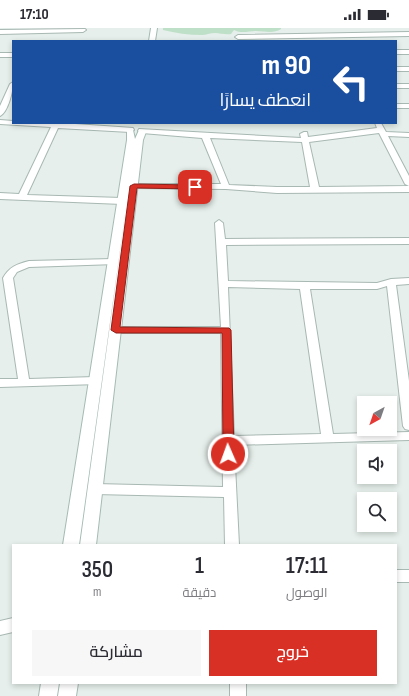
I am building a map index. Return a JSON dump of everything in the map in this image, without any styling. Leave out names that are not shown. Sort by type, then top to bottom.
[{"type":"main road","points":[[152,40],[154,28]]},
{"type":"main road","points":[[88,544],[140,137],[137,129]]},
{"type":"main road","points":[[71,544],[131,140],[137,129]]},
{"type":"main road","points":[[48,696],[50,684]]},
{"type":"main road","points":[[67,696],[69,684]]},
{"type":"street","points":[[359,28],[363,35]]},
{"type":"street","points":[[0,32],[83,31]]},
{"type":"street","points":[[238,37],[261,39],[409,34]]},
{"type":"street","points":[[397,52],[409,52]]},
{"type":"street","points":[[0,55],[12,55]]},
{"type":"street","points":[[397,69],[409,69]]},
{"type":"street","points":[[397,86],[409,86]]},
{"type":"street","points":[[0,114],[12,87]]},
{"type":"street","points":[[0,93],[10,93]]},
{"type":"street","points":[[397,106],[409,106]]},
{"type":"street","points":[[0,122],[12,123]]},
{"type":"street","points":[[22,196],[57,124],[137,129],[205,136],[304,137],[381,129],[409,135]]},
{"type":"street","points":[[381,129],[409,184]]},
{"type":"street","points":[[205,136],[226,187]]},
{"type":"street","points":[[304,137],[315,190]]},
{"type":"street","points":[[397,161],[409,161]]},
{"type":"street","points":[[134,186],[226,187],[277,190],[409,189]]},
{"type":"street","points":[[0,196],[122,201]]},
{"type":"street","points":[[219,223],[226,330],[232,544]]},
{"type":"street","points":[[221,242],[409,241]]},
{"type":"street","points":[[24,382],[8,278],[10,273],[23,265],[29,264],[113,262]]},
{"type":"street","points":[[223,284],[377,286],[391,282],[409,281]]},
{"type":"street","points":[[391,282],[404,352],[409,426]]},
{"type":"street","points":[[305,286],[328,439]]},
{"type":"street","points":[[116,330],[226,330]]},
{"type":"street","points":[[0,382],[95,381]]},
{"type":"street","points":[[228,441],[409,436]]},
{"type":"street","points":[[95,489],[230,492]]},
{"type":"street","points":[[397,576],[409,576]]},
{"type":"street","points":[[0,628],[12,625]]},
{"type":"street","points":[[238,684],[238,696]]},
{"type":"green space","points":[[163,28],[281,29],[272,32],[242,32],[234,30],[231,34],[215,33],[202,35],[172,32],[163,30]]},
{"type":"route","points":[[195,187],[134,186],[116,330],[226,330],[228,454]]}]
